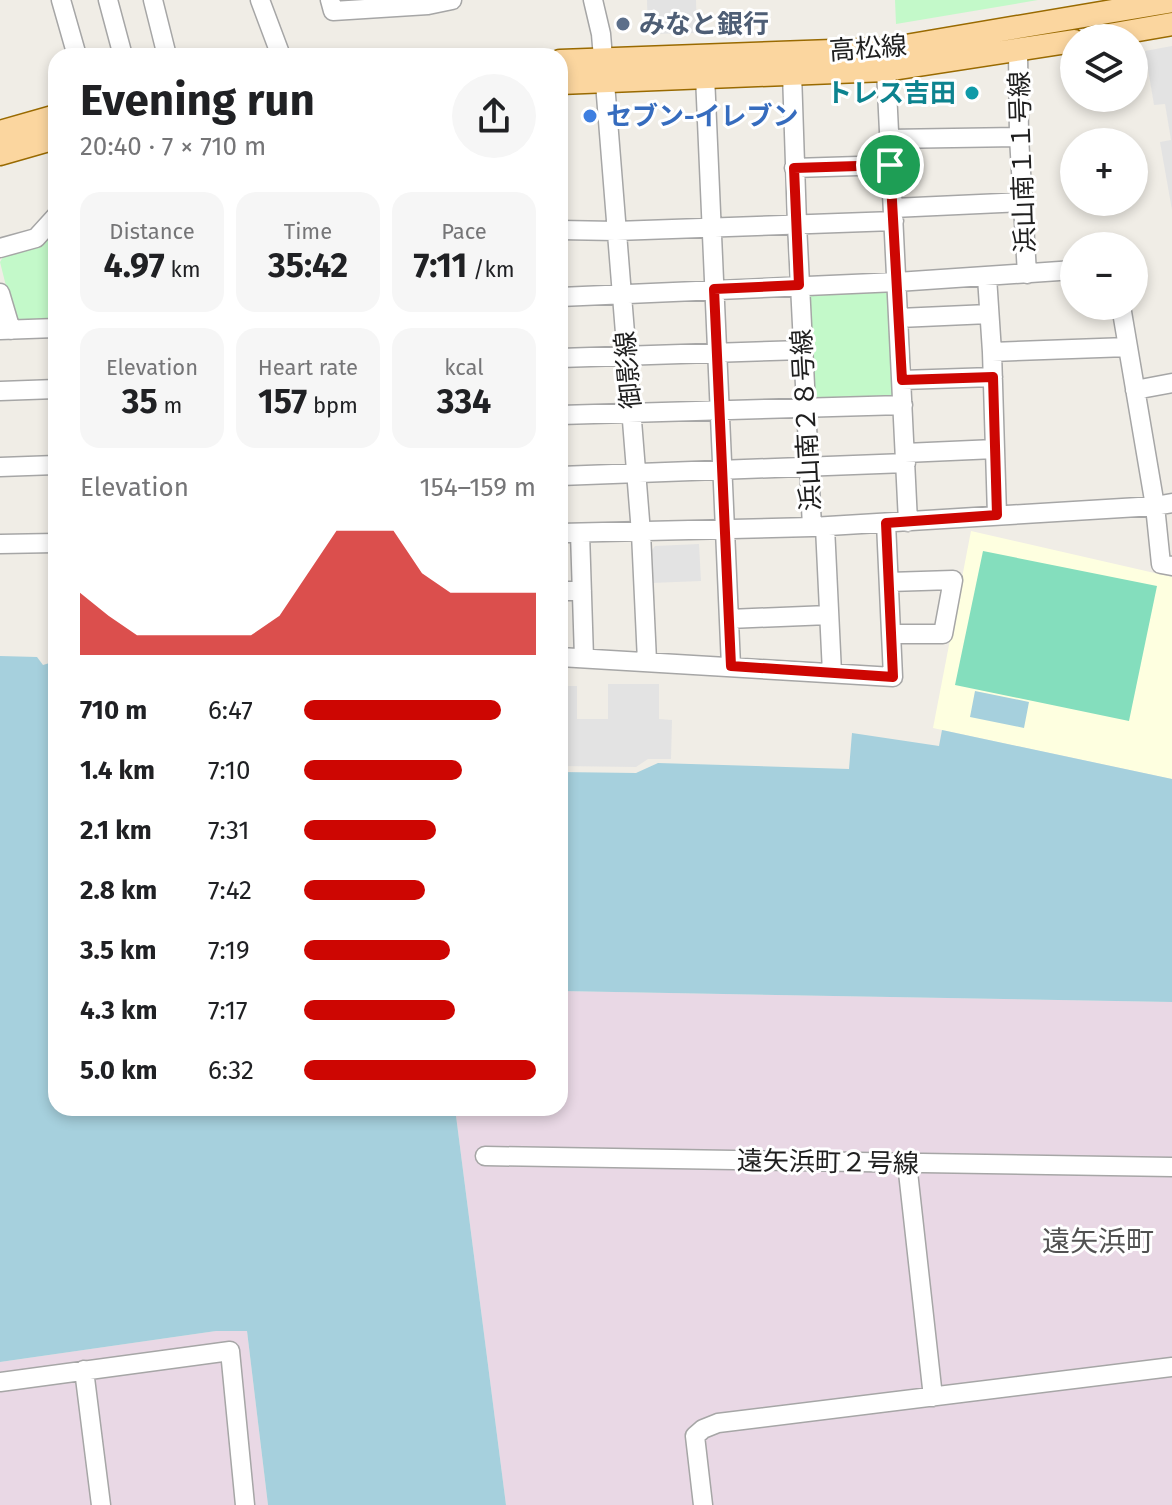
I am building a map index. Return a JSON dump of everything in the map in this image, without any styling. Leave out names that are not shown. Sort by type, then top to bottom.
[{"type":"main road","name":"高松線","points":[[568,80],[604,69],[888,49],[1172,1]]},
{"type":"main road","points":[[1148,28],[1172,24]]},
{"type":"main road","name":"高松線","points":[[568,62],[604,69],[705,76],[886,70],[1060,44]]},
{"type":"main road","points":[[1,126],[48,117]]},
{"type":"main road","points":[[0,154],[48,140]]},
{"type":"street","points":[[61,0],[75,48]]},
{"type":"street","points":[[108,0],[121,48]]},
{"type":"street","points":[[153,0],[165,48]]},
{"type":"street","points":[[260,0],[278,48]]},
{"type":"street","points":[[330,0],[333,11],[381,4],[452,0]]},
{"type":"street","name":"御影線","points":[[593,0],[601,34],[604,69],[641,533],[647,661]]},
{"type":"street","name":"浜山南１１号線","points":[[1018,51],[1019,137],[1027,274]]},
{"type":"street","points":[[886,70],[908,522]]},
{"type":"street","name":"浜山南２８号線","points":[[792,73],[808,466],[829,615],[832,673]]},
{"type":"street","points":[[705,76],[731,666]]},
{"type":"street","points":[[888,139],[1019,137]]},
{"type":"street","points":[[794,168],[890,165]]},
{"type":"street","points":[[568,230],[797,224],[1023,202]]},
{"type":"street","points":[[0,248],[36,238],[48,225]]},
{"type":"street","points":[[568,296],[897,282],[1060,271]]},
{"type":"street","points":[[987,277],[997,515]]},
{"type":"street","points":[[0,293],[5,330],[48,328]]},
{"type":"street","points":[[899,318],[989,314]]},
{"type":"street","points":[[1123,320],[1135,390],[1163,505],[1167,565]]},
{"type":"street","points":[[992,352],[1128,347]]},
{"type":"street","points":[[568,358],[803,350]]},
{"type":"street","points":[[902,380],[993,377]]},
{"type":"street","points":[[1135,390],[1172,383]]},
{"type":"street","points":[[0,391],[48,389]]},
{"type":"street","points":[[568,415],[903,405]]},
{"type":"street","points":[[568,476],[808,466],[995,449]]},
{"type":"street","points":[[0,467],[48,465]]},
{"type":"street","points":[[568,532],[641,533],[818,527],[1163,505]]},
{"type":"street","points":[[568,657],[893,677],[886,523]]},
{"type":"street","points":[[580,533],[584,658]]},
{"type":"street","points":[[0,544],[48,543]]},
{"type":"street","points":[[889,582],[953,580],[943,634],[891,634]]},
{"type":"street","points":[[568,591],[582,591]]},
{"type":"street","points":[[729,619],[829,615]]},
{"type":"street","name":"遠矢浜町２号線","points":[[485,1156],[1172,1167]]},
{"type":"street","points":[[907,1163],[933,1397]]},
{"type":"street","points":[[0,1382],[230,1351],[245,1505]]},
{"type":"street","points":[[703,1505],[695,1436],[718,1423],[1172,1367]]},
{"type":"street","points":[[84,1370],[101,1505]]},
{"type":"shaded area","points":[[647,0],[696,0],[697,33],[648,34]]},
{"type":"shaded area","points":[[1172,46],[1172,210],[1160,142],[1171,140],[1165,104],[1154,105],[1148,50]]},
{"type":"shaded area","points":[[971,531],[1172,577],[1172,779],[933,728]]},
{"type":"shaded area","points":[[699,544],[701,581],[651,583],[650,553],[655,546]]},
{"type":"shaded area","points":[[608,684],[659,684],[659,719],[672,720],[671,759],[648,759],[636,767],[568,766],[568,686],[577,686],[577,719],[608,719]]},
{"type":"shaded area","points":[[568,991],[1172,1002],[1172,1505],[506,1505],[456,1116],[568,1116]]},
{"type":"shaded area","points":[[216,1331],[247,1331],[268,1505],[0,1505],[0,1362]]},
{"type":"green space","points":[[895,0],[1038,0],[896,24]]},
{"type":"green space","points":[[48,239],[48,322],[21,323],[14,318],[0,262],[3,257],[41,246]]},
{"type":"green space","points":[[891,286],[898,405],[812,404],[805,291]]},
{"type":"green space","points":[[983,551],[1157,586],[1129,721],[955,685]]},
{"type":"water","points":[[0,656],[37,657],[43,665],[48,663],[48,1116],[456,1116],[506,1505],[268,1505],[247,1331],[216,1331],[0,1362]]},
{"type":"water","points":[[975,691],[1029,702],[1024,728],[970,717]]},
{"type":"water","points":[[942,730],[1172,779],[1172,1002],[568,991],[568,772],[636,773],[658,763],[849,769],[852,733],[939,746]]},
{"type":"place","name":"みなと銀行","points":[[623,24]]},
{"type":"place","name":"トレス吉田","points":[[972,93]]},
{"type":"place","name":"セブン-イレブン","points":[[590,116]]},
{"type":"district","name":"遠矢浜町","points":[[1098,1241]]},
{"type":"route","points":[[890,165],[902,380],[993,377],[997,515],[886,523],[893,677],[731,666],[714,289],[799,285],[794,168],[890,165]]}]
